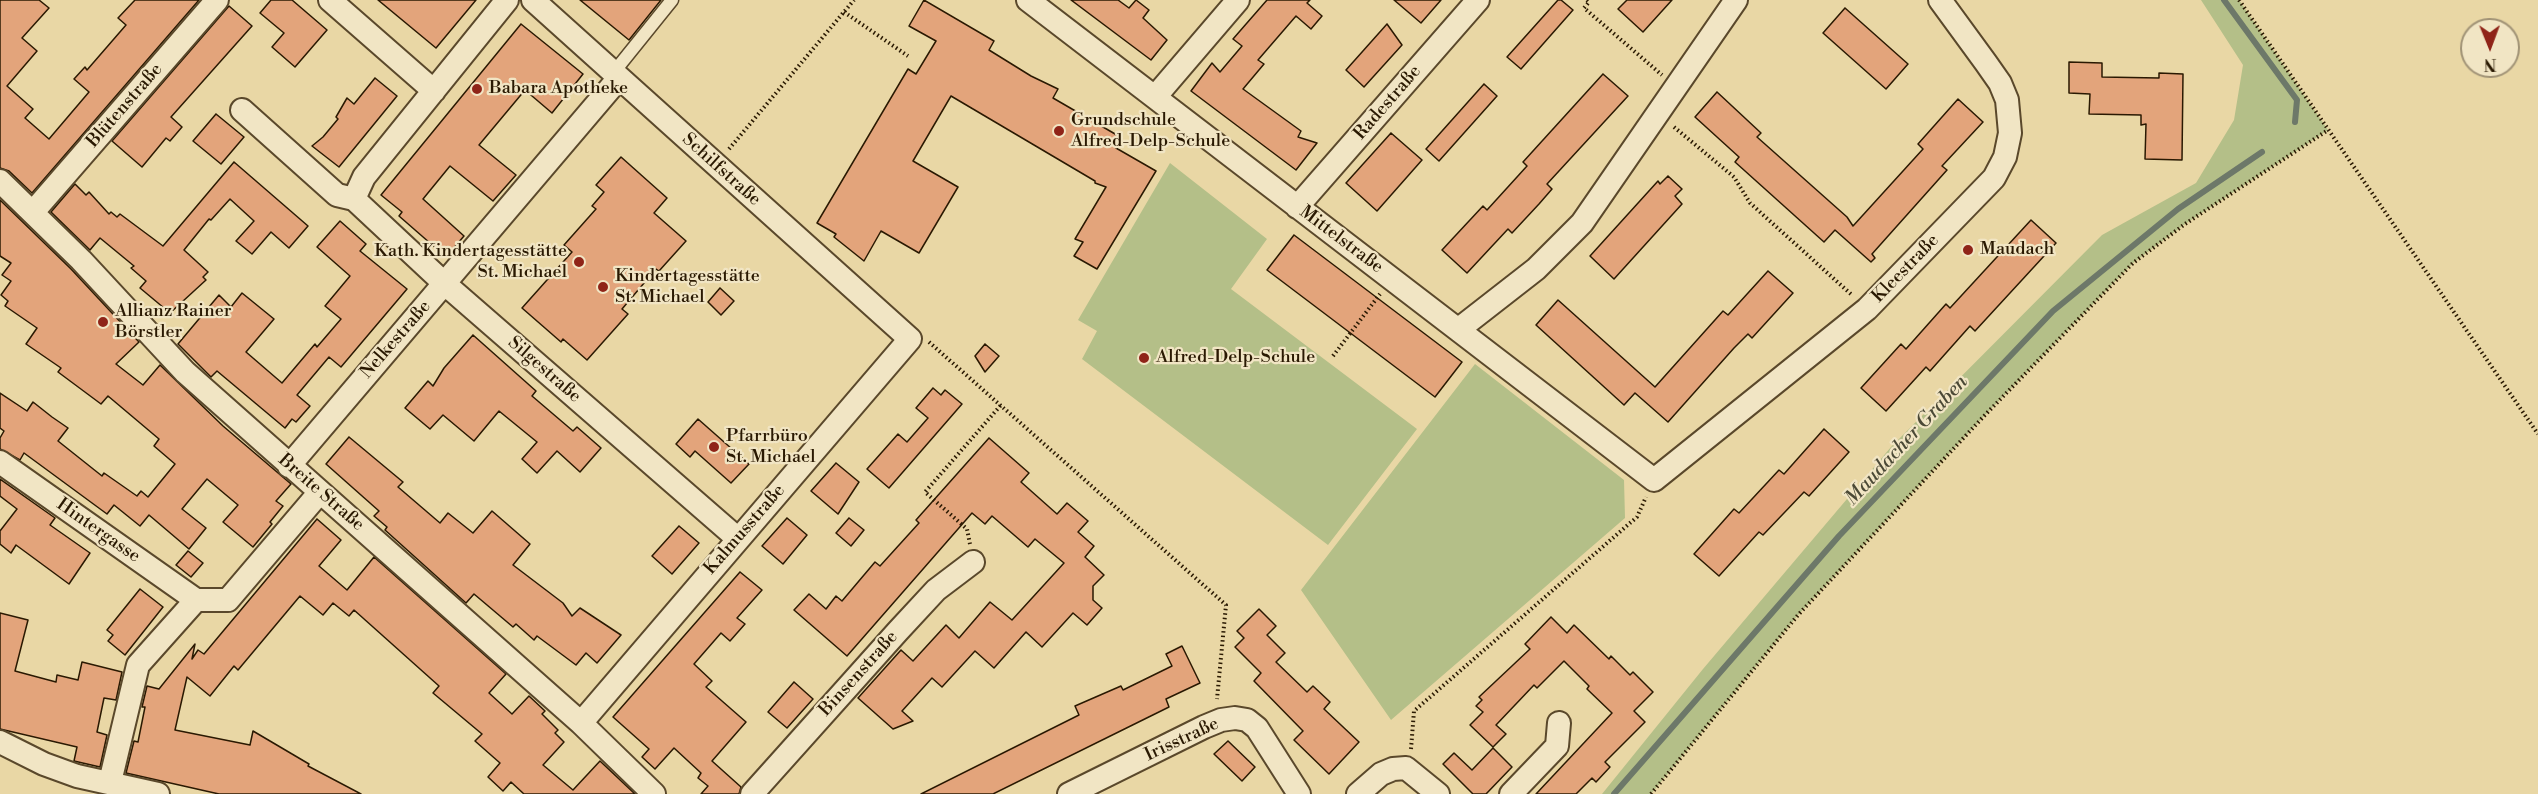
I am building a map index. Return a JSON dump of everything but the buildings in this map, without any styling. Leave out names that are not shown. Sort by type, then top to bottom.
[{"type":"street","name":"Blütenstraße","points":[[33,212],[217,0]]},
{"type":"street","points":[[330,0],[434,91]]},
{"type":"street","points":[[354,199],[364,177],[507,0]]},
{"type":"street","name":"Schilfstraße","points":[[533,0],[910,339]]},
{"type":"street","name":"Mittelstraße","points":[[1028,0],[1654,480]]},
{"type":"street","points":[[1155,98],[1238,0]]},
{"type":"street","name":"Radestraße","points":[[1297,207],[1478,0]]},
{"type":"street","points":[[1459,329],[1536,269],[1582,223],[1736,0]]},
{"type":"street","name":"Kleestraße","points":[[1654,480],[1867,309],[1994,178],[2005,157],[2010,133],[2007,100],[1991,70],[1940,0]]},
{"type":"street","name":"Nelkestraße","points":[[289,466],[445,284],[616,75]]},
{"type":"street","name":"Silgestraße","points":[[242,110],[337,195],[354,199],[445,284],[737,538]]},
{"type":"street","name":"Breite Straße","points":[[0,180],[185,372],[581,723],[654,794]]},
{"type":"street","name":"Kalmusstraße","points":[[581,723],[737,538],[910,339]]},
{"type":"street","name":"Hintergasse","points":[[0,462],[196,600]]},
{"type":"street","points":[[110,782],[138,665],[196,600],[228,600],[320,492]]},
{"type":"street","name":"Binsenstraße","points":[[752,794],[936,590],[973,562]]},
{"type":"street","name":"Irisstraße","points":[[1070,794],[1221,720],[1247,720],[1257,728],[1299,794]]},
{"type":"street","points":[[1511,794],[1557,746],[1558,723]]},
{"type":"street","points":[[0,742],[44,764],[77,776],[158,794]]},
{"type":"street","points":[[1358,794],[1381,774],[1393,769],[1406,768],[1438,794]]},
{"type":"lane","points":[[616,75],[672,0]]},
{"type":"path","points":[[716,165],[854,0]]},
{"type":"path","points":[[1587,0],[1589,2],[1584,8],[1676,87]]},
{"type":"path","points":[[2239,0],[2538,434]]},
{"type":"path","points":[[844,12],[908,56]]},
{"type":"path","points":[[1657,115],[1734,177],[1750,203],[1867,309]]},
{"type":"path","points":[[1651,794],[1798,615],[1985,415],[2133,263],[2185,225],[2328,130]]},
{"type":"path","points":[[1333,356],[1392,278]]},
{"type":"path","points":[[910,339],[922,336],[1226,605],[1217,708],[1221,720]]},
{"type":"path","points":[[973,562],[967,529],[925,492],[1001,405]]},
{"type":"path","points":[[1406,768],[1410,756],[1414,711],[1637,517],[1654,480]]},
{"type":"green space","points":[[2201,0],[2239,0],[2328,130],[2185,224],[2133,263],[1985,415],[1798,615],[1651,794],[1602,794],[1703,669],[1891,447],[2102,235],[2196,183],[2234,120],[2243,65]]},
{"type":"green space","points":[[1170,163],[1267,239],[1231,289],[1417,429],[1328,545],[1082,359],[1097,331],[1078,320]]},
{"type":"green space","points":[[1475,364],[1624,480],[1625,518],[1391,720],[1301,590]]},
{"type":"waterway","name":"Maudacher Graben","points":[[2224,0],[2297,100],[2295,122]]},
{"type":"waterway","name":"Maudacher Graben","points":[[1614,794],[1839,536],[2053,311],[2178,209],[2262,152]]},
{"type":"place","name":"Babara Apotheke","points":[[477,89]]},
{"type":"place","name":"Grundschule Alfred-Delp-Schule","points":[[1059,131]]},
{"type":"place","name":"Maudach","points":[[1968,250]]},
{"type":"place","name":"Kath. Kindertagesstätte St. Michael","points":[[579,262]]},
{"type":"place","name":"Kindertagesstätte St. Michael","points":[[603,287]]},
{"type":"place","name":"Allianz Rainer Börstler","points":[[103,322]]},
{"type":"place","name":"Alfred-Delp-Schule","points":[[1144,358]]},
{"type":"place","name":"Pfarrbüro St. Michael","points":[[714,447]]}]
